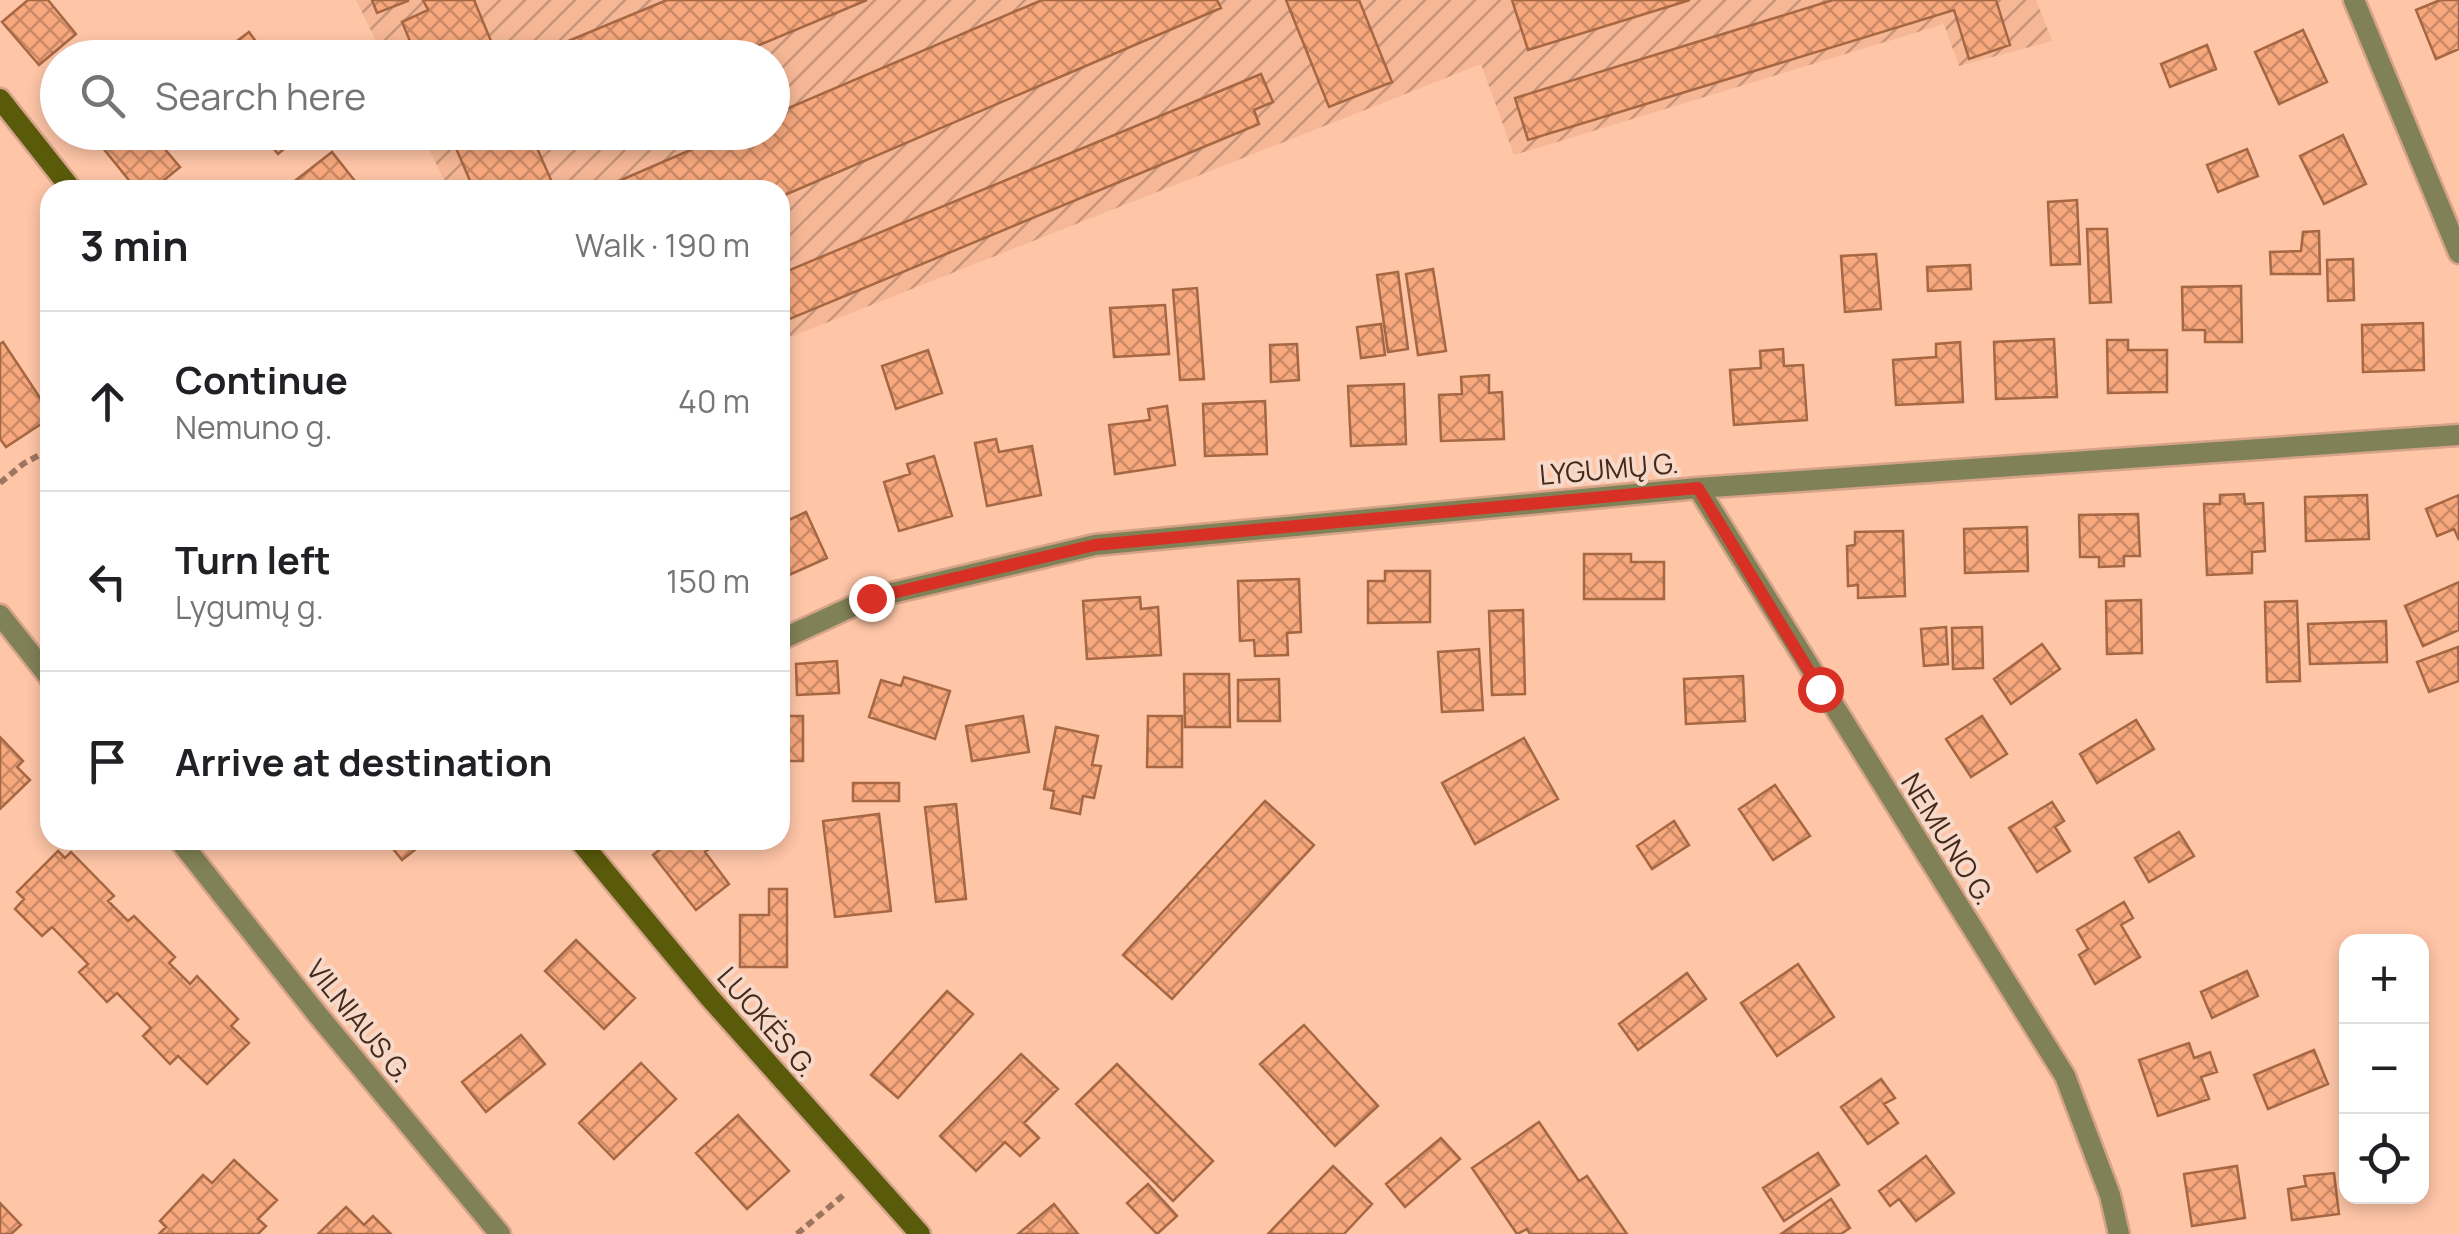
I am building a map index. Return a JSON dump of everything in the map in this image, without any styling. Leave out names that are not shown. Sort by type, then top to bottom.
[{"type":"main road","points":[[0,99],[40,150]]},
{"type":"main road","points":[[40,150],[64,180]]},
{"type":"main road","name":"LUOKĖS G.","points":[[588,850],[629,904],[920,1234]]},
{"type":"street","points":[[2354,0],[2459,253]]},
{"type":"street","name":"LYGUMŲ G.","points":[[790,635],[871,598],[1095,545],[1698,488],[2459,435]]},
{"type":"street","name":"NEMUNO G.","points":[[1698,488],[2065,1076],[2110,1195],[2119,1234]]},
{"type":"street","points":[[0,614],[40,665]]},
{"type":"street","name":"VILNIAUS G.","points":[[186,850],[500,1234]]},
{"type":"path","points":[[0,483],[40,454]]},
{"type":"path","points":[[797,1234],[866,1176]]},
{"type":"shaded area","points":[[356,0],[2036,0],[2052,41],[1959,66],[1944,24],[1514,155],[1481,64],[790,337],[790,180],[444,180],[429,150],[790,150],[790,40],[376,40]]},
{"type":"building","points":[[28,0],[48,0],[76,34],[69,40],[40,40],[39,65],[2,22]]},
{"type":"building","points":[[372,0],[408,0],[408,1],[377,13]]},
{"type":"building","points":[[423,0],[474,0],[491,40],[410,40],[402,22],[428,10]]},
{"type":"building","points":[[667,0],[867,0],[771,40],[571,40]]},
{"type":"building","points":[[1042,0],[1217,0],[1221,8],[790,193],[790,180],[621,180],[690,150],[790,150],[790,107]]},
{"type":"building","points":[[1286,0],[1359,0],[1392,82],[1329,107]]},
{"type":"building","points":[[1512,0],[1690,0],[1528,50]]},
{"type":"building","points":[[1833,0],[1996,0],[2010,45],[1969,59],[1954,10],[1528,140],[1515,98]]},
{"type":"building","points":[[2440,0],[2459,0],[2459,49],[2436,59],[2416,10]]},
{"type":"building","points":[[2303,30],[2327,82],[2279,104],[2255,52]]},
{"type":"building","points":[[249,32],[255,40],[238,40]]},
{"type":"building","points":[[2207,45],[2216,69],[2170,87],[2161,64]]},
{"type":"building","points":[[1261,74],[1273,102],[1254,110],[1259,124],[790,319],[790,270]]},
{"type":"building","points":[[2343,135],[2366,184],[2324,204],[2300,156]]},
{"type":"building","points":[[2247,149],[2258,176],[2218,192],[2207,165]]},
{"type":"building","points":[[104,150],[166,150],[180,167],[164,180],[129,180]]},
{"type":"building","points":[[457,150],[538,150],[551,180],[470,180]]},
{"type":"building","points":[[332,152],[354,180],[296,180]]},
{"type":"building","points":[[2077,200],[2080,264],[2051,265],[2048,202]]},
{"type":"building","points":[[2087,229],[2107,229],[2111,302],[2090,303]]},
{"type":"building","points":[[2319,231],[2320,274],[2271,274],[2270,252],[2301,251],[2303,232]]},
{"type":"building","points":[[1876,254],[1881,309],[1845,312],[1841,256]]},
{"type":"building","points":[[2353,259],[2354,300],[2328,301],[2327,260]]},
{"type":"building","points":[[1970,265],[1971,289],[1928,291],[1927,267]]},
{"type":"building","points":[[1433,269],[1446,351],[1418,355],[1406,274]]},
{"type":"building","points":[[1398,272],[1408,349],[1388,352],[1377,275]]},
{"type":"building","points":[[2241,286],[2242,342],[2205,342],[2205,330],[2183,330],[2182,287]]},
{"type":"building","points":[[1197,288],[1204,379],[1180,380],[1173,290]]},
{"type":"building","points":[[1165,305],[1169,354],[1114,357],[1110,308]]},
{"type":"building","points":[[2423,323],[2424,370],[2363,372],[2362,325]]},
{"type":"building","points":[[1381,324],[1385,355],[1361,358],[1357,327]]},
{"type":"building","points":[[2054,339],[2057,397],[1996,399],[1994,342]]},
{"type":"building","points":[[2107,340],[2128,340],[2128,350],[2167,350],[2167,392],[2108,393]]},
{"type":"building","points":[[3,342],[40,398],[40,425],[6,447],[0,439]]},
{"type":"building","points":[[1960,342],[1963,402],[1896,405],[1893,360],[1936,357],[1936,344]]},
{"type":"building","points":[[1297,344],[1299,380],[1271,382],[1270,345]]},
{"type":"building","points":[[1783,349],[1784,366],[1803,365],[1807,420],[1734,425],[1730,370],[1761,368],[1760,351]]},
{"type":"building","points":[[928,350],[942,393],[896,409],[882,366]]},
{"type":"building","points":[[1489,375],[1489,393],[1502,392],[1504,439],[1441,441],[1439,395],[1462,394],[1461,377]]},
{"type":"building","points":[[1404,384],[1406,444],[1351,446],[1348,386]]},
{"type":"building","points":[[1265,401],[1267,454],[1205,456],[1203,404]]},
{"type":"building","points":[[1167,406],[1175,465],[1115,474],[1109,425],[1150,420],[1148,409]]},
{"type":"building","points":[[996,439],[999,452],[1032,446],[1041,495],[987,506],[975,443]]},
{"type":"building","points":[[934,456],[952,516],[899,531],[884,482],[910,474],[907,464]]},
{"type":"building","points":[[2244,494],[2245,504],[2263,503],[2265,551],[2252,552],[2252,573],[2207,575],[2204,504],[2220,504],[2220,495]]},
{"type":"building","points":[[2367,495],[2369,539],[2306,541],[2305,497]]},
{"type":"building","points":[[2459,495],[2459,540],[2454,529],[2437,536],[2426,509]]},
{"type":"building","points":[[806,512],[827,558],[790,575],[790,519]]},
{"type":"building","points":[[2138,514],[2140,556],[2124,556],[2124,566],[2099,567],[2099,557],[2080,557],[2079,515]]},
{"type":"building","points":[[2027,527],[2028,571],[1965,573],[1964,529]]},
{"type":"building","points":[[1903,531],[1905,596],[1858,598],[1858,585],[1848,586],[1847,546],[1855,545],[1855,532]]},
{"type":"building","points":[[1584,554],[1631,554],[1631,562],[1664,562],[1664,599],[1584,599]]},
{"type":"building","points":[[1385,571],[1430,571],[1430,622],[1368,623],[1368,581],[1385,581]]},
{"type":"building","points":[[1299,579],[1301,632],[1287,633],[1288,655],[1255,656],[1254,640],[1240,641],[1238,581]]},
{"type":"building","points":[[2459,582],[2459,630],[2423,646],[2405,606]]},
{"type":"building","points":[[1140,597],[1141,609],[1158,607],[1161,655],[1087,659],[1083,601]]},
{"type":"building","points":[[2141,600],[2142,653],[2107,654],[2106,601]]},
{"type":"building","points":[[2297,601],[2300,681],[2267,682],[2265,602]]},
{"type":"building","points":[[1523,610],[1525,694],[1492,695],[1489,611]]},
{"type":"building","points":[[2386,621],[2387,662],[2310,664],[2308,624]]},
{"type":"building","points":[[1946,627],[1948,664],[1924,666],[1921,629]]},
{"type":"building","points":[[1982,627],[1983,668],[1953,669],[1952,628]]},
{"type":"building","points":[[2042,644],[2060,669],[2011,704],[1994,679]]},
{"type":"building","points":[[2458,647],[2459,681],[2429,692],[2417,662]]},
{"type":"building","points":[[1479,649],[1483,710],[1442,712],[1438,652]]},
{"type":"building","points":[[837,661],[839,693],[797,695],[796,664]]},
{"type":"building","points":[[1184,674],[1229,674],[1230,727],[1185,727]]},
{"type":"building","points":[[1743,676],[1745,721],[1686,724],[1684,679]]},
{"type":"building","points":[[904,677],[950,691],[935,739],[869,717],[881,680],[901,686]]},
{"type":"building","points":[[1279,679],[1280,721],[1238,721],[1238,680]]},
{"type":"building","points":[[790,716],[803,716],[803,761],[790,761]]},
{"type":"building","points":[[1023,716],[1029,752],[972,761],[966,726]]},
{"type":"building","points":[[1148,716],[1182,716],[1182,767],[1147,767]]},
{"type":"building","points":[[1982,716],[2007,754],[1971,777],[1946,739]]},
{"type":"building","points":[[2136,720],[2154,749],[2097,783],[2080,754]]},
{"type":"building","points":[[1056,727],[1098,736],[1092,765],[1101,766],[1094,798],[1083,796],[1080,814],[1051,808],[1054,791],[1044,789]]},
{"type":"building","points":[[0,737],[23,761],[17,767],[30,780],[0,809]]},
{"type":"building","points":[[1524,738],[1558,799],[1475,844],[1442,783]]},
{"type":"building","points":[[853,783],[899,783],[899,801],[853,801]]},
{"type":"building","points":[[1775,785],[1810,836],[1773,860],[1739,809]]},
{"type":"building","points":[[1265,801],[1314,845],[1172,999],[1123,955]]},
{"type":"building","points":[[2052,802],[2064,821],[2055,827],[2070,851],[2037,872],[2009,828]]},
{"type":"building","points":[[956,804],[966,899],[936,902],[925,807]]},
{"type":"building","points":[[879,814],[891,911],[835,917],[823,821]]},
{"type":"building","points":[[1674,821],[1689,845],[1652,869],[1637,846]]},
{"type":"building","points":[[2179,832],[2194,856],[2149,882],[2135,858]]},
{"type":"building","points":[[394,850],[415,850],[402,860]]},
{"type":"building","points":[[659,850],[708,850],[705,852],[729,884],[696,910],[653,855]]},
{"type":"building","points":[[58,851],[65,858],[71,852],[114,896],[108,901],[128,921],[134,916],[175,957],[169,963],[190,984],[197,976],[238,1019],[231,1026],[249,1043],[207,1084],[178,1056],[170,1064],[143,1036],[151,1028],[117,993],[107,1002],[79,972],[88,964],[52,927],[42,936],[15,909],[24,899],[17,892]]},
{"type":"building","points":[[769,889],[787,889],[787,967],[740,967],[740,915],[769,915]]},
{"type":"building","points":[[2124,902],[2133,918],[2121,925],[2140,957],[2095,984],[2079,955],[2088,949],[2077,930]]},
{"type":"building","points":[[576,940],[635,998],[604,1029],[545,971]]},
{"type":"building","points":[[1798,964],[1834,1017],[1777,1056],[1741,1003]]},
{"type":"building","points":[[2247,971],[2258,996],[2212,1018],[2201,992]]},
{"type":"building","points":[[1687,973],[1706,999],[1638,1050],[1619,1024]]},
{"type":"building","points":[[947,991],[973,1014],[898,1098],[871,1075]]},
{"type":"building","points":[[1304,1025],[1378,1106],[1335,1146],[1260,1064]]},
{"type":"building","points":[[521,1035],[545,1064],[486,1112],[462,1082]]},
{"type":"building","points":[[2189,1043],[2194,1058],[2210,1052],[2217,1072],[2201,1077],[2209,1099],[2158,1116],[2139,1060]]},
{"type":"building","points":[[2314,1050],[2328,1084],[2268,1109],[2254,1075]]},
{"type":"building","points":[[1021,1054],[1058,1089],[1024,1123],[1039,1138],[1020,1156],[1005,1142],[976,1171],[940,1136]]},
{"type":"building","points":[[641,1063],[676,1099],[614,1159],[579,1123]]},
{"type":"building","points":[[1117,1064],[1213,1161],[1173,1201],[1076,1104]]},
{"type":"building","points":[[1881,1079],[1895,1098],[1884,1104],[1898,1123],[1868,1144],[1841,1107]]},
{"type":"building","points":[[738,1115],[789,1171],[747,1209],[696,1153]]},
{"type":"building","points":[[1539,1122],[1579,1181],[1587,1176],[1627,1234],[1530,1234],[1527,1229],[1517,1234],[1472,1168]]},
{"type":"building","points":[[1441,1138],[1460,1159],[1405,1207],[1386,1184]]},
{"type":"building","points":[[1818,1153],[1839,1185],[1784,1221],[1763,1188]]},
{"type":"building","points":[[1926,1156],[1954,1193],[1916,1221],[1899,1199],[1890,1206],[1879,1191]]},
{"type":"building","points":[[234,1160],[277,1200],[258,1219],[266,1226],[258,1234],[159,1234],[166,1227],[160,1221],[203,1175],[212,1183]]},
{"type":"building","points":[[1333,1166],[1372,1204],[1344,1234],[1268,1234]]},
{"type":"building","points":[[2237,1166],[2245,1218],[2192,1226],[2184,1174]]},
{"type":"building","points":[[2334,1173],[2339,1214],[2292,1220],[2288,1189],[2306,1186],[2304,1176]]},
{"type":"building","points":[[1148,1184],[1177,1216],[1157,1234],[1127,1203]]},
{"type":"building","points":[[1831,1199],[1850,1228],[1841,1234],[1781,1234]]},
{"type":"building","points":[[0,1203],[21,1225],[11,1234],[0,1234]]},
{"type":"building","points":[[1054,1204],[1078,1234],[1018,1234]]},
{"type":"building","points":[[346,1207],[364,1225],[373,1216],[391,1234],[318,1234]]},
{"type":"route","points":[[871,598],[1095,545],[1698,488],[1820,689]]}]
